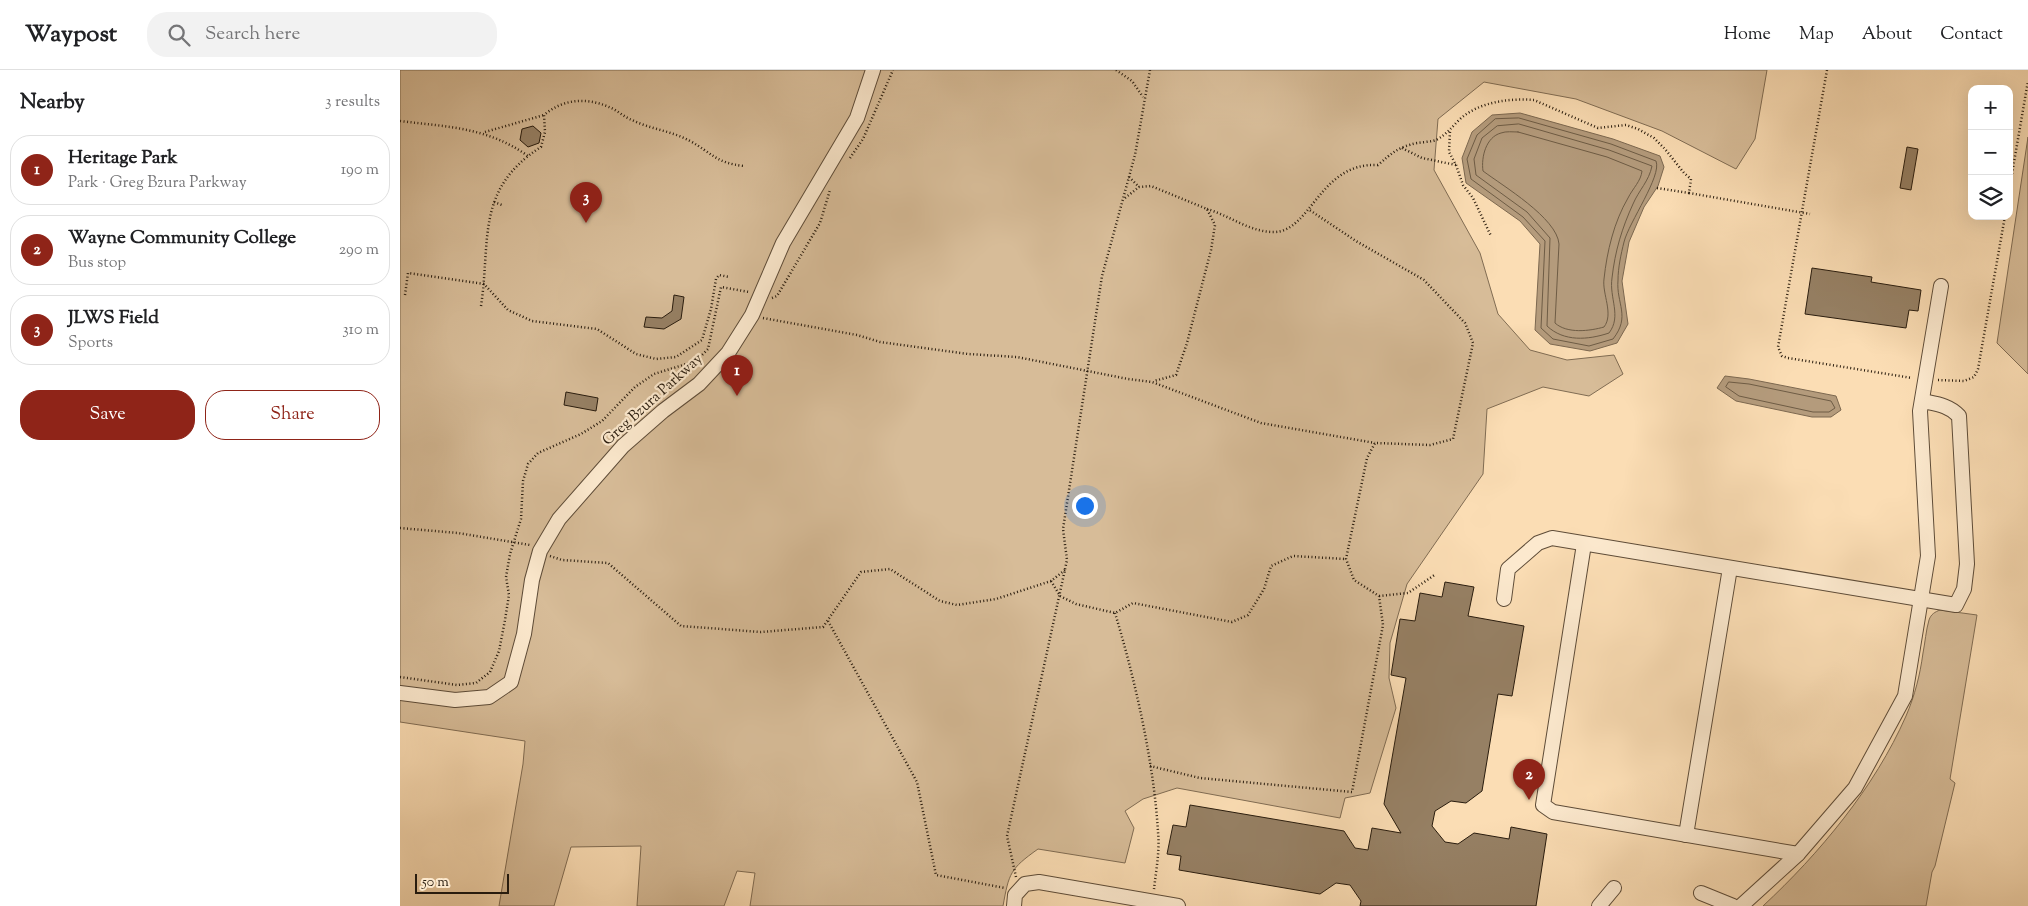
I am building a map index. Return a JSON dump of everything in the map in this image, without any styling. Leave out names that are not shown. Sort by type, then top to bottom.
[{"type":"street","name":"Greg Bzura Parkway","points":[[400,693],[455,700],[488,697],[510,682],[524,634],[532,580],[540,551],[559,519],[617,454],[664,411],[699,384],[728,353],[752,315],[782,243],[857,118],[873,70]]},
{"type":"street","points":[[1741,906],[1798,854],[1855,788],[1904,696],[1928,556],[1920,411],[1941,286]]},
{"type":"street","points":[[1504,599],[1508,569],[1538,543],[1552,538],[1956,605],[1964,589],[1966,564],[1959,416],[1953,410],[1943,405],[1922,401]]},
{"type":"street","points":[[1584,544],[1543,805],[1553,812],[1798,854]]},
{"type":"street","points":[[1686,835],[1730,568]]},
{"type":"street","points":[[1014,906],[1015,895],[1025,884],[1039,882],[1178,906]]},
{"type":"street","points":[[1599,906],[1614,888]]},
{"type":"street","points":[[1701,893],[1733,906]]},
{"type":"path","points":[[848,161],[863,139],[893,70]]},
{"type":"path","points":[[1116,70],[1132,81],[1143,97]]},
{"type":"path","points":[[828,621],[917,782],[936,875],[1019,890],[1007,836],[1068,560],[1063,529],[1089,371],[1102,276],[1135,155],[1143,97],[1150,70]]},
{"type":"path","points":[[1827,70],[1778,347],[1782,356],[1926,380],[1964,381],[1974,377],[1978,369],[2004,220]]},
{"type":"path","points":[[2012,175],[2028,80]]},
{"type":"path","points":[[1124,199],[1139,187],[1151,186],[1256,228],[1273,232],[1288,229],[1334,179],[1364,164],[1378,165],[1393,150],[1435,141],[1450,131],[1459,120],[1474,108],[1485,104],[1534,100],[1598,128],[1626,125],[1654,138],[1691,179],[1689,193]]},
{"type":"path","points":[[484,132],[544,115],[555,106],[575,101],[592,101],[609,107],[632,121],[690,141],[727,164],[744,166]]},
{"type":"path","points":[[481,306],[487,227],[494,202],[501,185],[528,156],[541,147],[545,132],[544,115]]},
{"type":"path","points":[[400,121],[484,132],[510,143],[528,156]]},
{"type":"path","points":[[1450,131],[1449,152],[1463,185],[1473,198],[1491,236]]},
{"type":"path","points":[[1402,148],[1422,158],[1456,165]]},
{"type":"path","points":[[1129,177],[1139,187]]},
{"type":"path","points":[[715,287],[739,289],[769,300],[777,296],[820,223],[833,182]]},
{"type":"path","points":[[1657,188],[1810,214]]},
{"type":"path","points":[[494,202],[502,206]]},
{"type":"path","points":[[1152,382],[1176,376],[1187,343],[1211,250],[1215,225],[1207,209]]},
{"type":"path","points":[[752,315],[770,320],[857,335],[880,342],[968,354],[1016,358],[1128,380],[1152,382],[1261,423],[1375,443],[1430,445],[1453,439],[1473,343],[1465,324],[1424,280],[1356,241],[1308,209]]},
{"type":"path","points":[[405,295],[408,273],[484,284],[508,310],[532,321],[597,329],[636,354],[656,359],[676,357],[702,340],[719,275],[729,277]]},
{"type":"path","points":[[400,678],[457,685],[476,683],[490,672],[499,651],[505,620],[509,595],[506,577],[510,554],[521,519],[523,481],[528,464],[538,453],[582,434],[602,421],[634,388],[654,374],[696,362],[708,349],[721,287]]},
{"type":"path","points":[[706,329],[713,330]]},
{"type":"path","points":[[1375,443],[1367,458],[1346,559],[1354,580],[1379,596],[1408,592],[1436,574]]},
{"type":"path","points":[[400,528],[514,542],[529,545],[562,560],[608,563],[681,626],[761,632],[823,627],[861,572],[890,569],[940,601],[957,605],[996,599],[1050,581],[1065,570]]},
{"type":"path","points":[[1050,581],[1060,596],[1076,604],[1115,613],[1134,604],[1232,622],[1248,615],[1264,588],[1272,566],[1293,556],[1346,559]]},
{"type":"path","points":[[1150,766],[1200,778],[1352,792],[1383,625],[1379,596]]},
{"type":"path","points":[[1115,613],[1126,650],[1150,766],[1159,833],[1153,902]]},
{"type":"shaded area","points":[[400,70],[1767,70],[1755,139],[1736,169],[1662,131],[1576,99],[1484,82],[1438,119],[1434,170],[1480,253],[1498,314],[1530,350],[1567,360],[1614,355],[1623,374],[1589,396],[1543,387],[1487,409],[1483,474],[1407,584],[1390,643],[1389,678],[1396,708],[1370,793],[1345,798],[1340,818],[1177,788],[1143,799],[1125,811],[1134,828],[1125,863],[1038,849],[1016,867],[1012,873],[1003,906],[750,906],[755,873],[737,871],[724,906],[637,906],[641,846],[571,847],[554,906],[499,906],[523,764],[525,741],[400,722]]},
{"type":"shaded area","points":[[2028,137],[2028,374],[1997,343]]},
{"type":"shaded area","points":[[1940,610],[1977,615],[1950,779],[1955,783],[1932,872],[1926,906],[1763,906],[1825,842],[1862,794],[1878,768],[1906,716],[1919,677],[1929,620],[1933,614]]},
{"type":"water","points":[[1520,113],[1613,139],[1660,156],[1664,167],[1658,186],[1644,207],[1629,242],[1622,281],[1628,324],[1617,343],[1590,351],[1550,344],[1535,330],[1540,244],[1520,221],[1466,183],[1462,158],[1472,132],[1492,115]]},
{"type":"water","points":[[1725,376],[1836,396],[1841,410],[1831,417],[1812,417],[1736,401],[1717,388]]},
{"type":"building","points":[[533,126],[541,133],[539,143],[528,147],[520,140],[522,129]]},
{"type":"building","points":[[1907,147],[1918,149],[1911,190],[1900,188]]},
{"type":"building","points":[[1812,268],[1872,277],[1871,282],[1921,290],[1918,311],[1909,310],[1906,328],[1805,314]]},
{"type":"building","points":[[674,295],[684,297],[681,319],[664,329],[644,327],[646,317],[662,318],[672,311]]},
{"type":"building","points":[[566,392],[598,398],[596,411],[564,405]]},
{"type":"building","points":[[1445,582],[1474,587],[1468,616],[1524,626],[1512,696],[1498,694],[1482,791],[1466,803],[1451,801],[1435,811],[1432,826],[1445,842],[1458,844],[1474,833],[1509,839],[1511,827],[1547,834],[1536,906],[1360,906],[1361,901],[1350,885],[1336,883],[1320,894],[1179,870],[1181,856],[1167,854],[1173,825],[1186,827],[1190,805],[1344,831],[1355,848],[1368,850],[1372,828],[1401,833],[1384,804],[1406,678],[1391,675],[1400,619],[1415,621],[1420,593],[1442,597]]},
{"type":"place","name":"JLWS Field","points":[[586,223]]},
{"type":"place","name":"Heritage Park","points":[[737,396]]},
{"type":"place","name":"Wayne Community College","points":[[1529,800]]}]
